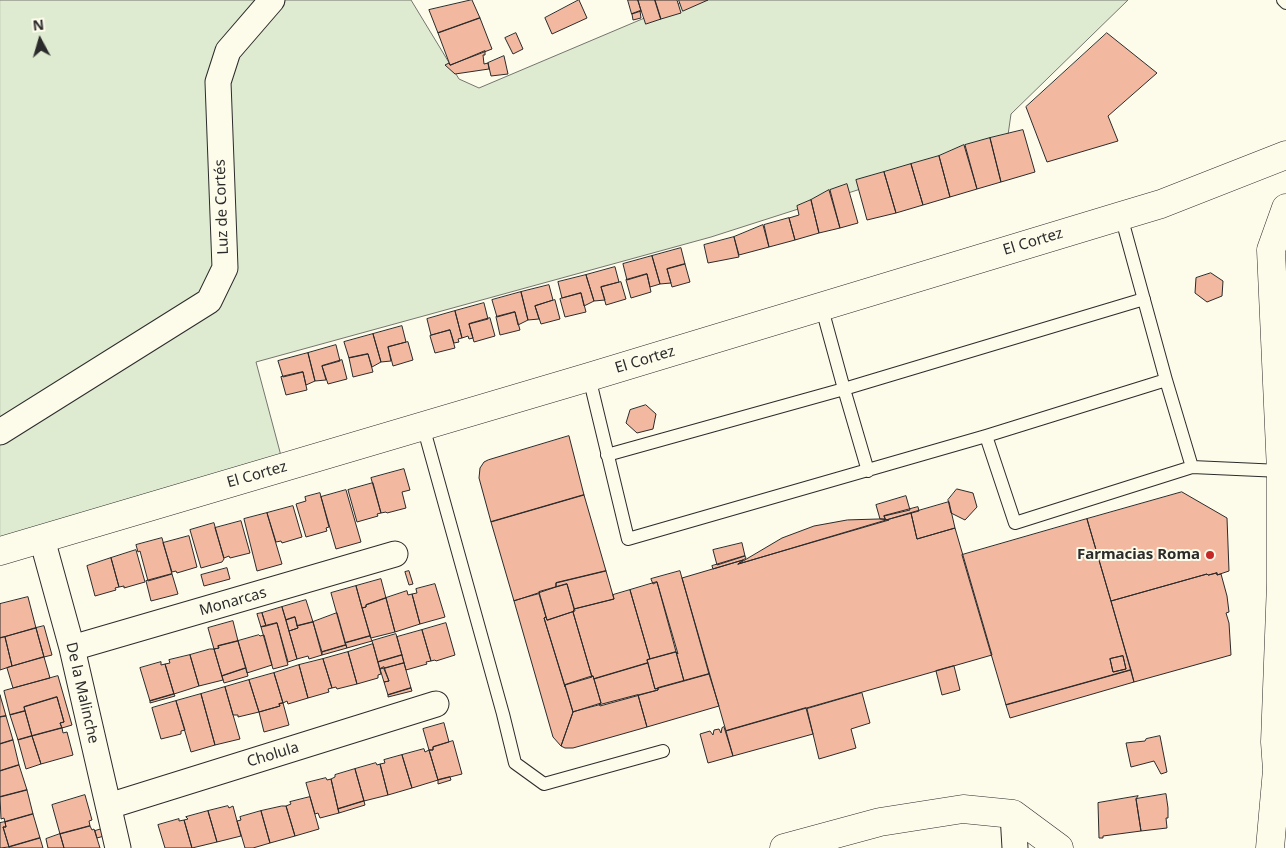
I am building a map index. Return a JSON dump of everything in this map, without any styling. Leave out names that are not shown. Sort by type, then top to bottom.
[{"type":"street","name":"Luz de Cortés","points":[[0,432],[209,300],[224,268],[218,82],[228,51],[272,0]]},
{"type":"street","name":"El Cortez","points":[[0,551],[589,377],[821,305],[1161,204],[1286,155]]},
{"type":"street","points":[[1270,848],[1280,742],[1284,583],[1280,348],[1272,250],[1286,208]]},
{"type":"street","name":"De la Malinche","points":[[42,539],[72,648],[118,848]]},
{"type":"street","name":"Monarcas","points":[[72,648],[394,554]]},
{"type":"street","name":"Cholula","points":[[109,806],[436,704]]},
{"type":"street","points":[[1277,770],[1286,803]]},
{"type":"street","points":[[784,848],[880,822],[963,809],[1014,814],[1059,848]]},
{"type":"street","points":[[1014,814],[1015,848]]},
{"type":"lane","points":[[1121,216],[1192,467]]},
{"type":"lane","points":[[606,455],[844,389],[1144,299]]},
{"type":"lane","points":[[821,305],[868,471]]},
{"type":"lane","points":[[589,377],[606,455],[628,539],[868,471],[1166,380]]},
{"type":"lane","points":[[423,426],[515,763],[544,784],[663,750]]},
{"type":"lane","points":[[986,436],[1015,523],[1192,467],[1282,471]]},
{"type":"green space","points":[[0,0],[411,0],[459,79],[479,88],[687,0],[1128,0],[1011,114],[1007,142],[711,237],[256,362],[284,467],[0,551]]},
{"type":"building","points":[[472,0],[480,18],[438,33],[429,10]]},
{"type":"building","points":[[579,0],[587,18],[552,34],[545,18]]},
{"type":"building","points":[[628,0],[638,0],[641,11],[632,14]]},
{"type":"building","points":[[638,0],[655,0],[661,19],[646,24]]},
{"type":"building","points":[[655,0],[677,0],[681,13],[661,19]]},
{"type":"building","points":[[679,0],[708,0],[683,11]]},
{"type":"building","points":[[640,11],[641,18],[633,20],[632,14]]},
{"type":"building","points":[[480,18],[492,49],[450,65],[438,33]]},
{"type":"building","points":[[516,33],[523,49],[513,54],[505,38]]},
{"type":"building","points":[[1107,33],[1157,73],[1108,116],[1118,141],[1047,162],[1026,107]]},
{"type":"building","points":[[485,51],[485,55],[483,55],[484,64],[488,63],[489,69],[455,74],[445,65],[449,63],[450,65]]},
{"type":"building","points":[[504,56],[508,74],[491,76],[488,63]]},
{"type":"building","points":[[1023,130],[1035,172],[1001,182],[990,138]]},
{"type":"building","points":[[990,138],[1001,182],[977,189],[965,145]]},
{"type":"building","points":[[964,145],[977,189],[950,197],[939,156]]},
{"type":"building","points":[[939,156],[950,197],[923,205],[911,164]]},
{"type":"building","points":[[911,164],[923,205],[896,213],[884,172]]},
{"type":"building","points":[[884,172],[896,213],[867,220],[856,180]]},
{"type":"building","points":[[847,184],[858,223],[840,228],[830,190]]},
{"type":"building","points":[[829,190],[840,228],[819,233],[811,200]]},
{"type":"building","points":[[811,200],[819,233],[795,240],[789,218],[799,215],[797,206]]},
{"type":"building","points":[[789,218],[795,240],[769,247],[764,225]]},
{"type":"building","points":[[763,225],[769,247],[739,255],[734,237]]},
{"type":"building","points":[[734,237],[739,257],[708,263],[704,245]]},
{"type":"building","points":[[681,248],[685,264],[667,269],[671,283],[660,284],[652,256]]},
{"type":"building","points":[[652,256],[660,284],[650,287],[647,274],[627,280],[623,264]]},
{"type":"building","points":[[685,264],[690,282],[672,287],[667,269]]},
{"type":"building","points":[[615,267],[619,282],[601,287],[605,300],[594,301],[586,275]]},
{"type":"building","points":[[1211,273],[1223,281],[1222,296],[1207,302],[1195,293],[1196,278]]},
{"type":"building","points":[[647,274],[651,292],[631,298],[626,280]]},
{"type":"building","points":[[586,275],[594,301],[584,306],[581,293],[562,298],[558,282]]},
{"type":"building","points":[[621,282],[626,299],[606,305],[601,287]]},
{"type":"building","points":[[549,285],[553,300],[535,306],[539,319],[528,320],[521,292]]},
{"type":"building","points":[[521,292],[528,320],[518,325],[515,312],[497,317],[492,300]]},
{"type":"building","points":[[581,293],[586,312],[565,317],[560,299]]},
{"type":"building","points":[[555,300],[560,319],[541,324],[535,306]]},
{"type":"building","points":[[484,303],[488,319],[469,324],[473,338],[469,339],[468,336],[462,338],[455,311]]},
{"type":"building","points":[[455,311],[462,338],[458,339],[459,342],[454,343],[450,330],[431,335],[427,319]]},
{"type":"building","points":[[515,312],[520,330],[500,335],[496,317]]},
{"type":"building","points":[[490,318],[495,336],[474,342],[469,324]]},
{"type":"building","points":[[402,326],[406,342],[388,347],[391,361],[381,362],[373,334]]},
{"type":"building","points":[[450,330],[455,348],[435,353],[430,336]]},
{"type":"building","points":[[373,334],[381,362],[372,367],[368,354],[349,358],[344,342]]},
{"type":"building","points":[[408,342],[413,360],[393,366],[388,347]]},
{"type":"building","points":[[336,345],[340,361],[322,366],[326,380],[315,381],[308,353]]},
{"type":"building","points":[[308,353],[315,381],[306,385],[303,372],[283,377],[278,361]]},
{"type":"building","points":[[368,354],[373,372],[353,377],[349,358]]},
{"type":"building","points":[[342,360],[347,379],[328,384],[322,366]]},
{"type":"building","points":[[303,372],[307,390],[286,395],[281,377]]},
{"type":"building","points":[[646,405],[656,414],[653,429],[637,433],[626,423],[630,410]]},
{"type":"building","points":[[569,436],[584,495],[491,522],[479,478],[480,468],[484,462]]},
{"type":"building","points":[[404,469],[410,490],[402,492],[406,508],[381,513],[371,478]]},
{"type":"building","points":[[373,483],[381,513],[377,514],[378,516],[357,522],[348,490]]},
{"type":"building","points":[[957,489],[973,493],[977,507],[965,520],[951,513],[948,500]]},
{"type":"building","points":[[346,490],[361,542],[336,549],[321,497]]},
{"type":"building","points":[[1182,492],[1227,518],[1229,571],[1217,575],[1217,573],[1207,574],[1111,601],[1087,519]]},
{"type":"building","points":[[320,493],[329,527],[326,528],[327,531],[306,537],[296,504],[306,501],[305,497]]},
{"type":"building","points":[[584,495],[606,571],[556,583],[556,587],[514,601],[491,522]]},
{"type":"building","points":[[906,496],[910,510],[884,516],[885,519],[880,519],[876,505]]},
{"type":"building","points":[[949,502],[955,528],[917,539],[911,513]]},
{"type":"building","points":[[293,506],[302,537],[282,543],[281,541],[276,542],[267,513]]},
{"type":"building","points":[[918,507],[919,511],[886,520],[884,516]]},
{"type":"building","points":[[267,513],[282,564],[257,571],[244,519]]},
{"type":"building","points":[[911,513],[917,539],[955,528],[992,655],[726,731],[682,578],[743,560],[738,564]]},
{"type":"building","points":[[1087,519],[1131,670],[1006,705],[962,555]],"holes":[[[1123,656],[1126,669],[1113,672],[1110,659]]]},
{"type":"building","points":[[847,520],[889,520],[738,564],[782,538],[814,526]]},
{"type":"building","points":[[241,521],[250,553],[224,558],[215,528]]},
{"type":"building","points":[[214,523],[224,559],[222,562],[201,568],[190,530]]},
{"type":"building","points":[[189,536],[197,567],[177,573],[176,571],[172,572],[163,543]]},
{"type":"building","points":[[162,538],[172,574],[148,581],[140,551],[138,552],[136,545]]},
{"type":"building","points":[[742,543],[745,556],[717,565],[713,550]]},
{"type":"building","points":[[136,550],[145,582],[124,588],[124,586],[119,587],[111,558]]},
{"type":"building","points":[[745,556],[746,558],[743,560],[713,569],[712,566]]},
{"type":"building","points":[[111,558],[119,587],[115,588],[116,590],[95,596],[87,566]]},
{"type":"building","points":[[227,568],[230,579],[204,586],[201,575]]},
{"type":"building","points":[[409,571],[413,584],[409,585],[405,572]]},
{"type":"building","points":[[606,571],[614,599],[574,609],[567,584],[556,587],[556,583]]},
{"type":"building","points":[[680,571],[709,674],[684,681],[657,582],[653,584],[651,579]]},
{"type":"building","points":[[1217,573],[1217,575],[1221,574],[1227,596],[1229,612],[1226,613],[1229,623],[1231,655],[1134,682],[1111,601],[1207,574]]},
{"type":"building","points":[[172,574],[178,594],[151,601],[146,581]]},
{"type":"building","points":[[381,579],[386,598],[362,608],[356,586]]},
{"type":"building","points":[[657,582],[678,654],[676,652],[650,659],[630,590]]},
{"type":"building","points":[[435,584],[445,617],[420,624],[412,594],[417,593],[416,589]]},
{"type":"building","points":[[567,584],[575,611],[547,620],[539,592]]},
{"type":"building","points":[[356,586],[370,636],[345,643],[331,593]]},
{"type":"building","points":[[630,590],[650,659],[647,660],[648,663],[594,679],[573,612],[574,609],[614,599],[613,595]]},
{"type":"building","points":[[407,591],[408,595],[412,594],[420,624],[395,632],[386,598]]},
{"type":"building","points":[[539,594],[546,617],[544,618],[573,712],[561,746],[553,737],[514,601]]},
{"type":"building","points":[[28,597],[36,628],[0,638],[0,604]]},
{"type":"building","points":[[386,598],[395,632],[371,638],[362,608]]},
{"type":"building","points":[[306,600],[313,622],[297,626],[295,617],[286,620],[282,607]]},
{"type":"building","points":[[282,607],[297,659],[288,662],[277,623],[266,626],[262,613]]},
{"type":"building","points":[[573,612],[592,677],[565,685],[565,687],[544,618],[546,617],[547,620]]},
{"type":"building","points":[[262,613],[266,626],[261,627],[257,614]]},
{"type":"building","points":[[337,613],[346,645],[322,652],[313,622]]},
{"type":"building","points":[[295,617],[298,628],[289,631],[286,620]]},
{"type":"building","points":[[233,621],[238,641],[218,646],[219,648],[214,649],[208,628]]},
{"type":"building","points":[[313,622],[322,655],[309,659],[308,656],[297,659],[289,631],[298,628],[297,626]]},
{"type":"building","points":[[277,623],[288,665],[273,669],[261,627]]},
{"type":"building","points":[[446,623],[455,655],[431,661],[422,630]]},
{"type":"building","points":[[44,626],[52,655],[44,657],[36,628]]},
{"type":"building","points":[[36,628],[44,657],[12,666],[5,637]]},
{"type":"building","points":[[422,630],[431,661],[406,670],[397,637]]},
{"type":"building","points":[[396,634],[402,655],[378,662],[372,641]]},
{"type":"building","points":[[264,635],[272,665],[247,673],[238,641]]},
{"type":"building","points":[[370,636],[372,641],[347,648],[345,643]]},
{"type":"building","points":[[5,637],[12,666],[0,670],[0,638]]},
{"type":"building","points":[[238,641],[246,668],[222,676],[214,649],[219,648],[218,646]]},
{"type":"building","points":[[373,644],[381,674],[378,675],[378,678],[357,684],[348,652]]},
{"type":"building","points":[[346,645],[347,648],[322,655],[322,652]]},
{"type":"building","points":[[214,649],[223,680],[199,686],[190,655]]},
{"type":"building","points":[[348,652],[357,684],[337,689],[336,687],[332,688],[323,659]]},
{"type":"building","points":[[676,652],[684,681],[655,689],[647,660]]},
{"type":"building","points":[[190,655],[199,686],[174,694],[165,664],[170,663],[169,660]]},
{"type":"building","points":[[402,655],[404,663],[380,669],[378,662]]},
{"type":"building","points":[[1123,656],[1126,669],[1113,672],[1110,659]]},
{"type":"building","points":[[44,657],[50,678],[13,688],[7,668]]},
{"type":"building","points":[[323,659],[332,688],[328,689],[329,692],[308,698],[299,665]]},
{"type":"building","points":[[161,662],[161,665],[165,664],[174,694],[150,701],[140,668]]},
{"type":"building","points":[[404,663],[411,688],[388,695],[384,682],[389,681],[384,669]]},
{"type":"building","points":[[648,663],[655,689],[658,688],[658,690],[600,706],[599,704],[601,703],[594,679]]},
{"type":"building","points":[[299,665],[308,698],[288,704],[287,701],[283,703],[274,673]]},
{"type":"building","points":[[954,666],[960,690],[942,695],[936,671]]},
{"type":"building","points":[[384,667],[389,681],[384,682],[380,669]]},
{"type":"building","points":[[246,668],[248,676],[224,683],[222,676]]},
{"type":"building","points":[[1131,670],[1134,682],[1010,718],[1006,705]]},
{"type":"building","points":[[274,673],[283,703],[279,704],[280,706],[259,712],[249,680]]},
{"type":"building","points":[[709,674],[719,706],[647,727],[638,695]]},
{"type":"building","points":[[58,676],[72,725],[62,728],[60,723],[64,722],[57,697],[24,707],[25,711],[10,715],[4,691]]},
{"type":"building","points":[[593,676],[601,703],[573,712],[565,685]]},
{"type":"building","points":[[249,680],[259,712],[238,717],[238,715],[233,715],[225,687]]},
{"type":"building","points":[[225,687],[240,739],[215,745],[201,694]]},
{"type":"building","points":[[411,688],[412,691],[388,697],[388,695]]},
{"type":"building","points":[[862,693],[870,723],[851,729],[856,748],[819,759],[807,709]]},
{"type":"building","points":[[174,694],[175,696],[150,703],[150,701]]},
{"type":"building","points":[[201,694],[215,745],[191,752],[176,701]]},
{"type":"building","points":[[0,695],[6,716],[0,717]]},
{"type":"building","points":[[638,695],[647,727],[573,748],[561,746],[573,712]]},
{"type":"building","points":[[57,697],[64,722],[60,723],[62,728],[32,736],[24,707]]},
{"type":"building","points":[[176,701],[185,730],[181,731],[181,734],[161,739],[152,708]]},
{"type":"building","points":[[283,703],[289,725],[264,732],[259,712],[280,706],[279,704]]},
{"type":"building","points":[[806,708],[813,734],[733,756],[726,731]]},
{"type":"building","points":[[25,711],[32,736],[18,740],[10,715]]},
{"type":"building","points":[[6,716],[13,740],[0,744],[0,717]]},
{"type":"building","points":[[444,723],[449,742],[429,750],[423,729]]},
{"type":"building","points":[[724,727],[733,756],[708,763],[700,734],[710,731],[713,735],[714,730],[719,729],[721,733]]},
{"type":"building","points":[[62,728],[63,733],[67,732],[73,755],[41,764],[32,736]]},
{"type":"building","points":[[32,736],[41,764],[26,769],[18,740]]},
{"type":"building","points":[[1160,736],[1167,772],[1161,774],[1154,761],[1131,767],[1126,743],[1145,741],[1146,739]]},
{"type":"building","points":[[13,740],[19,765],[0,771],[0,744]]},
{"type":"building","points":[[453,741],[462,774],[438,780],[429,750]]},
{"type":"building","points":[[424,749],[425,752],[429,750],[438,780],[412,788],[402,755]]},
{"type":"building","points":[[402,755],[412,788],[388,795],[380,764],[385,763],[384,760]]},
{"type":"building","points":[[376,763],[377,765],[380,764],[388,795],[364,801],[355,769]]},
{"type":"building","points":[[19,765],[27,790],[0,797],[0,771]]},
{"type":"building","points":[[355,769],[364,801],[338,809],[331,779],[335,775]]},
{"type":"building","points":[[450,777],[451,780],[438,784],[438,780]]},
{"type":"building","points":[[326,778],[327,780],[331,779],[339,813],[320,818],[318,813],[315,814],[306,783]]},
{"type":"building","points":[[27,790],[33,814],[5,822],[4,818],[1,819],[0,797]]},
{"type":"building","points":[[1166,794],[1168,808],[1167,828],[1141,831],[1136,799]]},
{"type":"building","points":[[85,795],[92,820],[89,821],[90,826],[60,834],[52,805]]},
{"type":"building","points":[[1138,796],[1136,799],[1141,831],[1099,838],[1098,803]]},
{"type":"building","points":[[310,797],[319,829],[295,836],[286,806],[291,804],[290,802]]},
{"type":"building","points":[[364,801],[365,805],[339,813],[338,809]]},
{"type":"building","points":[[228,806],[229,808],[233,806],[241,836],[217,842],[208,811]]},
{"type":"building","points":[[286,806],[295,836],[270,843],[261,811]]},
{"type":"building","points":[[208,811],[217,842],[192,848],[184,820],[188,819],[186,817]]},
{"type":"building","points":[[261,811],[270,843],[253,848],[245,848],[237,821],[241,820],[240,817]]},
{"type":"building","points":[[33,814],[40,838],[9,847],[3,827],[6,827],[5,822]]},
{"type":"building","points":[[179,819],[179,821],[184,820],[192,848],[165,848],[158,825]]},
{"type":"building","points":[[5,822],[6,827],[3,827],[9,847],[0,848],[0,823]]},
{"type":"building","points":[[90,826],[92,830],[94,829],[100,848],[64,848],[60,834]]},
{"type":"building","points":[[102,829],[104,836],[97,838],[95,831]]},
{"type":"building","points":[[60,834],[64,848],[48,848],[46,839]]},
{"type":"building","points":[[40,838],[43,848],[9,848],[9,847]]},
{"type":"place","name":"Farmacias Roma","points":[[1210,555]]}]
